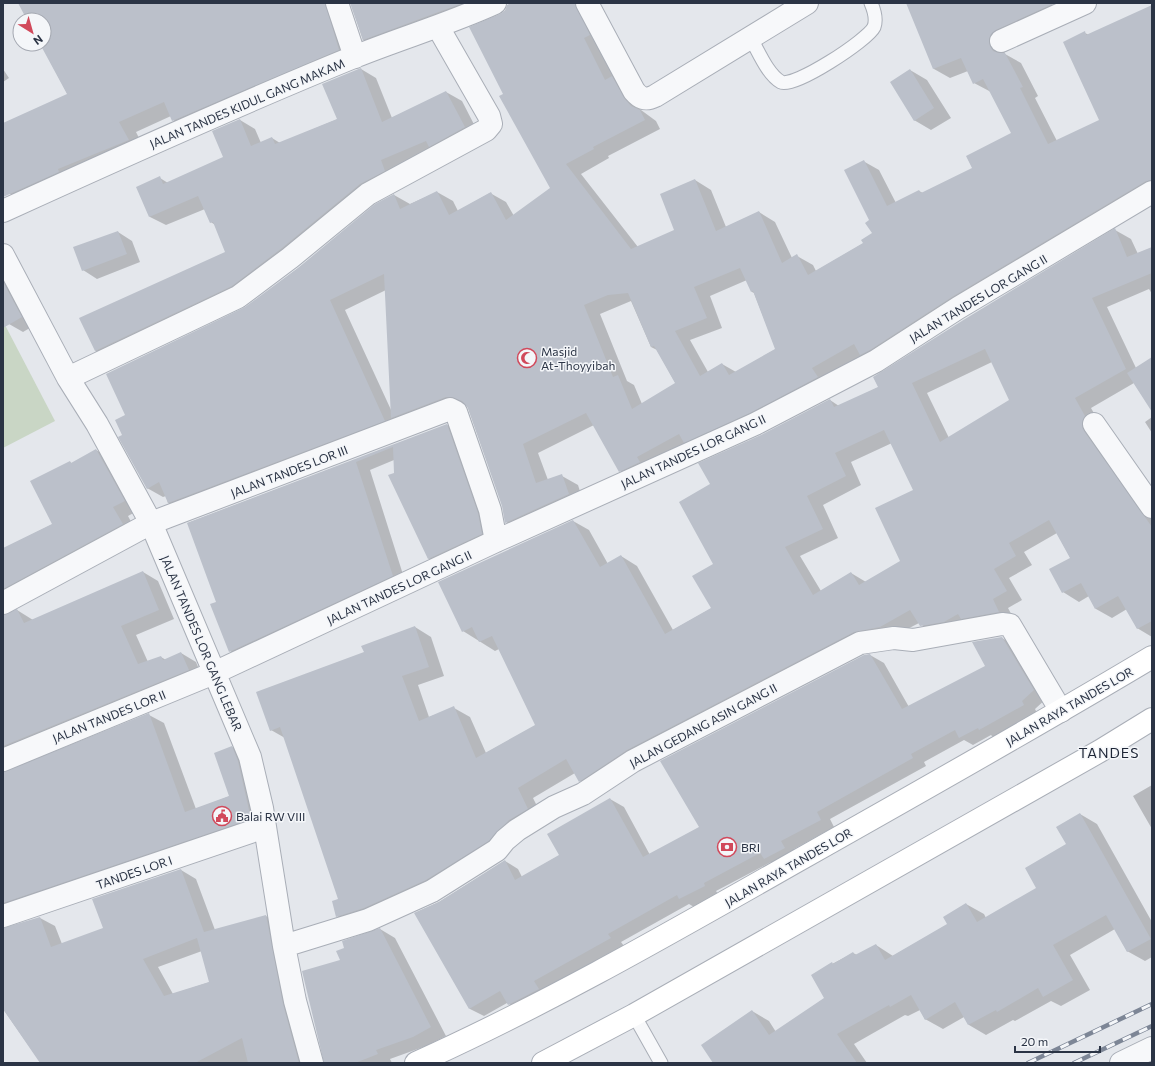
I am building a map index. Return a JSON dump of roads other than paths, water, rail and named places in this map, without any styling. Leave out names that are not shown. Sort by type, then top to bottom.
[{"type":"main road","name":"JALAN RAYA TANDES LOR","points":[[416,1063],[478,1035],[644,948],[1061,711],[1152,657]]},
{"type":"main road","points":[[543,1063],[634,1015],[1100,751],[1152,719]]},
{"type":"street","points":[[337,3],[355,57]]},
{"type":"street","points":[[587,3],[634,90],[645,99],[655,96],[750,36],[807,3]]},
{"type":"street","points":[[1000,41],[1085,3]]},
{"type":"street","name":"JALAN TANDES KIDUL GANG MAKAM","points":[[3,211],[145,147],[355,57],[438,27],[490,4]]},
{"type":"street","points":[[68,378],[242,294],[368,194],[486,130],[491,124],[489,116],[438,27]]},
{"type":"street","name":"JALAN TANDES LOR GANG II","points":[[214,673],[496,541],[755,424],[869,364],[1152,192]]},
{"type":"street","name":"JALAN TANDES LOR GANG LEBAR","points":[[3,255],[68,378],[97,424],[151,523],[250,757],[265,827],[284,946],[295,1001],[310,1058]]},
{"type":"street","name":"JALAN TANDES LOR III","points":[[3,602],[151,523],[452,409],[456,412],[490,510],[496,541]]},
{"type":"street","points":[[1094,424],[1152,507]]},
{"type":"street","name":"JALAN GEDANG ASIN GANG II","points":[[284,946],[368,920],[432,891],[497,850],[504,840],[517,830],[554,807],[583,794],[633,761],[860,643],[894,638],[913,640],[1002,624],[1010,625],[1061,711]]},
{"type":"street","name":"JALAN TANDES LOR II","points":[[3,760],[214,673]]},
{"type":"street","name":"TANDES LOR I","points":[[3,916],[265,827]]},
{"type":"street","points":[[1121,1063],[1152,1048]]},
{"type":"lane","points":[[750,36],[774,75],[780,82],[786,84],[794,82],[832,61],[868,34],[874,26],[875,18],[871,3]]},
{"type":"lane","points":[[634,1015],[661,1063]]},
{"type":"railway","points":[[1028,1063],[1152,1004]]},
{"type":"railway","points":[[1074,1063],[1152,1026]]},
{"type":"place","name":"Masjid At-Thoyyibah","points":[[527,358]]},
{"type":"place","name":"Balai RW VIII","points":[[222,816]]},
{"type":"place","name":"BRI","points":[[727,847]]},
{"type":"district","name":"TANDES","points":[[1109,752]]}]
